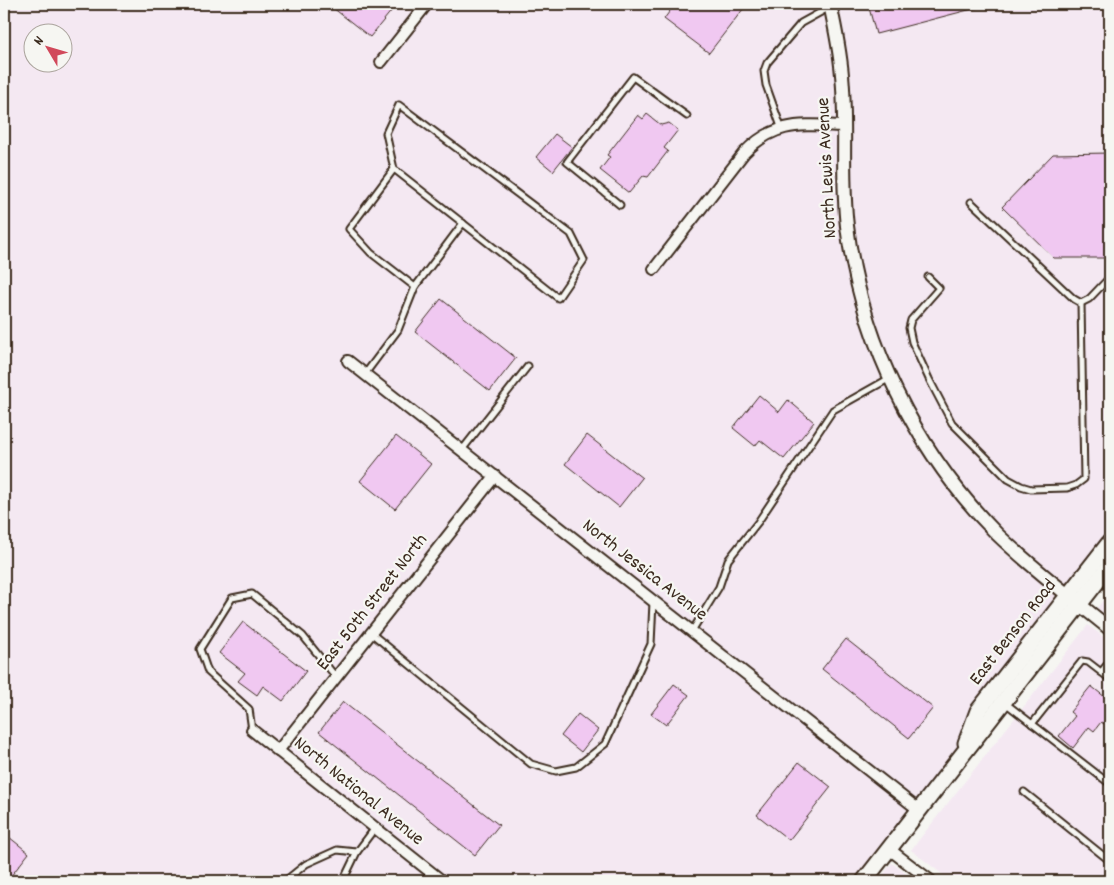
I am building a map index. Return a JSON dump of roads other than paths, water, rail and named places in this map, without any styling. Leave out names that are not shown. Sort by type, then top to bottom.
[{"type":"main road","name":"East Benson Road","points":[[864,881],[1003,702],[1074,600],[1110,542]]},
{"type":"main road","name":"East Benson Road","points":[[962,756],[978,711],[1074,600],[1110,566]]},
{"type":"street","points":[[381,62],[427,4]]},
{"type":"street","name":"North Lewis Avenue","points":[[830,5],[842,74],[845,204],[850,248],[867,319],[890,378],[920,436],[964,495],[1009,545],[1110,629]]},
{"type":"street","points":[[654,269],[744,153],[762,136],[781,127],[793,125],[844,126]]},
{"type":"street","name":"North Jessica Avenue","points":[[348,361],[919,810]]},
{"type":"street","name":"East 50th Street North","points":[[278,751],[495,476]]},
{"type":"street","name":"North National Avenue","points":[[252,730],[442,881]]},
{"type":"street","points":[[889,849],[931,881]]},
{"type":"lane","points":[[781,127],[766,85],[764,71],[767,63],[801,23],[830,5]]},
{"type":"lane","points":[[620,205],[566,162],[633,77],[687,116]]},
{"type":"lane","points":[[399,105],[571,234],[584,260],[558,298],[394,170],[386,133],[399,105]]},
{"type":"lane","points":[[394,170],[349,229],[371,253],[415,287]]},
{"type":"lane","points":[[971,202],[1074,299],[1081,303]]},
{"type":"lane","points":[[365,374],[398,330],[415,287],[463,224]]},
{"type":"lane","points":[[928,277],[939,288],[911,320],[909,328],[912,342],[928,379],[952,423],[1008,479],[1031,488],[1067,488],[1076,485],[1084,479],[1081,303]]},
{"type":"lane","points":[[1081,303],[1089,299],[1110,277]]},
{"type":"lane","points":[[462,450],[528,366]]},
{"type":"lane","points":[[692,631],[719,587],[728,560],[758,522],[833,410],[890,378]]},
{"type":"lane","points":[[252,730],[249,710],[208,672],[200,649],[232,598],[252,594],[303,636],[336,678]]},
{"type":"lane","points":[[371,633],[531,764],[556,771],[576,767],[605,744],[651,644],[653,600]]},
{"type":"lane","points":[[1032,724],[1082,661],[1088,662],[1110,679]]},
{"type":"lane","points":[[1102,672],[1110,661]]},
{"type":"lane","points":[[1003,702],[1108,783],[1110,775]]},
{"type":"lane","points":[[1024,792],[1110,861]]},
{"type":"lane","points":[[343,881],[356,852],[375,828]]},
{"type":"lane","points":[[285,881],[306,864],[337,850],[356,852]]}]
